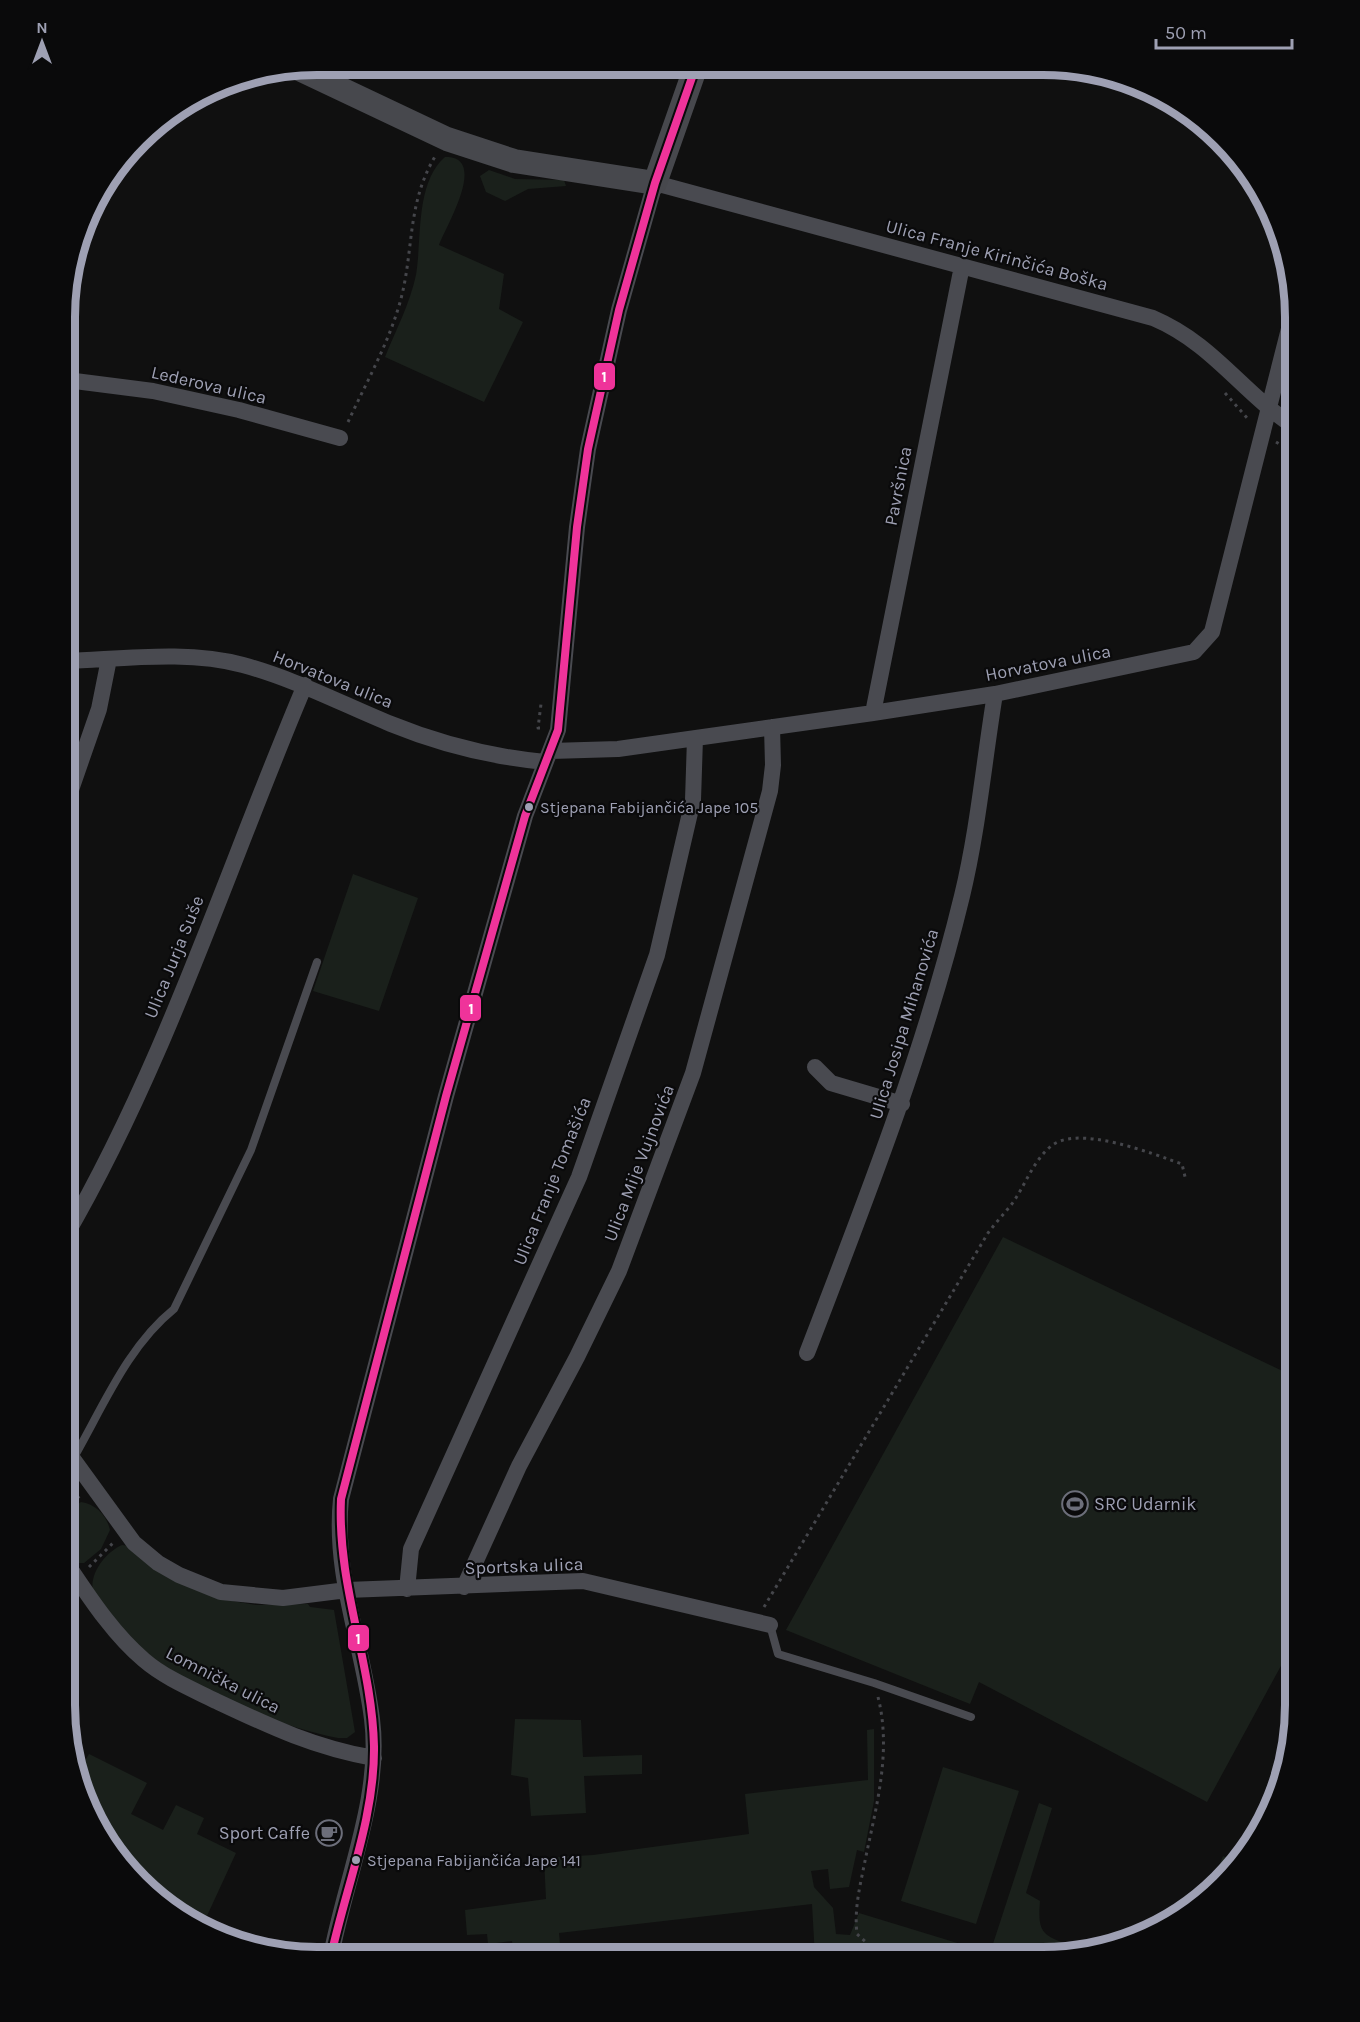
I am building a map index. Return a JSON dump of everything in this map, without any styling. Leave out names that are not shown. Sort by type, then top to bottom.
[{"type":"main road","points":[[313,75],[447,138],[514,161],[655,183],[693,75]]},
{"type":"street","name":"Ulica Franje Kirinčića Boška","points":[[655,183],[1154,318],[1196,340],[1268,410],[1285,421]]},
{"type":"street","points":[[333,1947],[367,1805],[374,1758],[372,1719],[347,1590],[339,1534],[345,1482],[446,1096],[525,816],[558,730],[577,527],[588,449],[619,310],[655,183]]},
{"type":"street","name":"Pavršnica","points":[[873,713],[962,266]]},
{"type":"street","name":"Horvatova ulica","points":[[75,661],[177,657],[241,664],[305,685],[393,725],[498,758],[618,749],[873,713],[995,694],[1194,652],[1212,632],[1285,344]]},
{"type":"street","name":"Lederova ulica","points":[[75,381],[153,391],[340,438]]},
{"type":"street","points":[[75,778],[99,709],[109,659]]},
{"type":"street","name":"Ulica Jurja Suše","points":[[75,1218],[142,1090],[255,804],[305,685]]},
{"type":"street","name":"Ulica Josipa Mihanovića","points":[[807,1353],[902,1104],[938,990],[963,894],[995,694]]},
{"type":"street","name":"Ulica Mije Vujnovića","points":[[464,1587],[519,1466],[578,1357],[619,1271],[693,1073],[770,791],[773,765],[772,727]]},
{"type":"street","name":"Ulica Franje Tomašića","points":[[407,1589],[411,1549],[579,1177],[657,955],[693,800],[695,738]]},
{"type":"street","points":[[815,1067],[831,1083],[902,1104]]},
{"type":"street","points":[[75,1463],[123,1532],[158,1563],[202,1586],[221,1592],[284,1599],[347,1590]]},
{"type":"street","name":"Lomnička ulica","points":[[75,1576],[125,1641],[162,1673],[276,1730],[313,1745],[374,1758]]},
{"type":"street","name":"Sportska ulica","points":[[347,1590],[583,1581],[763,1623]]},
{"type":"lane","points":[[75,1444],[138,1344],[156,1323],[174,1309],[251,1150],[317,962]]},
{"type":"lane","points":[[763,1623],[778,1654],[874,1683],[971,1717]]},
{"type":"path","points":[[340,438],[398,310],[410,264],[415,204],[432,161],[447,138]]},
{"type":"path","points":[[1223,391],[1262,434],[1285,448]]},
{"type":"path","points":[[763,1623],[988,1233],[1014,1201],[1034,1166],[1051,1145],[1076,1137],[1130,1146],[1182,1164],[1186,1181]]},
{"type":"path","points":[[77,1579],[123,1532]]},
{"type":"path","points":[[871,1947],[857,1934],[855,1913],[878,1799],[885,1738],[874,1683]]},
{"type":"shaded area","points":[[445,157],[458,160],[464,168],[464,179],[456,209],[439,245],[504,274],[499,309],[523,322],[484,402],[385,357],[416,275],[424,197],[435,168]]},
{"type":"shaded area","points":[[489,170],[515,179],[564,180],[566,186],[528,189],[505,201],[486,192],[480,176]]},
{"type":"shaded area","points":[[353,874],[418,898],[379,1011],[313,991]]},
{"type":"shaded area","name":"SRC Udarnik","points":[[1003,1237],[1285,1372],[1285,1658],[1207,1802],[979,1682],[970,1704],[786,1630]]},
{"type":"shaded area","points":[[81,1502],[91,1505],[100,1512],[110,1530],[101,1549],[84,1563],[75,1561],[75,1506]]},
{"type":"shaded area","points":[[122,1545],[129,1546],[226,1600],[256,1605],[308,1604],[310,1607],[334,1610],[355,1732],[347,1738],[338,1738],[284,1724],[200,1687],[151,1656],[115,1622],[93,1592],[92,1585],[100,1564]]},
{"type":"shaded area","points":[[515,1719],[581,1720],[583,1757],[642,1755],[642,1774],[584,1776],[586,1813],[531,1816],[528,1778],[511,1775]]},
{"type":"shaded area","points":[[874,1729],[874,1801],[864,1852],[857,1850],[849,1887],[830,1889],[828,1869],[811,1871],[814,1887],[833,1908],[836,1934],[850,1935],[859,1913],[970,1947],[814,1947],[812,1904],[559,1933],[560,1947],[513,1947],[512,1941],[488,1944],[487,1934],[467,1935],[465,1910],[546,1899],[544,1858],[593,1855],[749,1834],[745,1794],[868,1780],[867,1730]]},
{"type":"shaded area","points":[[89,1754],[147,1783],[131,1814],[163,1830],[176,1805],[204,1818],[197,1834],[236,1853],[206,1918],[218,1926],[196,1915],[170,1897],[135,1865],[107,1826],[93,1798],[82,1765]]},
{"type":"shaded area","points":[[943,1767],[1019,1791],[976,1924],[901,1901]]},
{"type":"shaded area","points":[[1039,1803],[1052,1808],[1026,1893],[1040,1901],[1039,1913],[1042,1928],[1045,1933],[1070,1945],[992,1947]]},
{"type":"shaded area","points":[[1234,1853],[1225,1865],[1215,1875],[1223,1856],[1229,1859]]},
{"type":"shaded area","points":[[229,1928],[249,1935],[248,1937],[227,1930]]},
{"type":"transit line","name":"1","points":[[333,1947],[365,1825],[373,1773],[374,1746],[367,1684],[344,1563],[341,1499],[446,1096],[525,816],[558,730],[577,527],[588,449],[619,310],[655,183],[693,75]]},
{"type":"place","name":"Stjepana Fabijančića Jape 105","points":[[529,807]]},
{"type":"place","name":"SRC Udarnik","points":[[1075,1504]]},
{"type":"place","name":"Sport Caffe","points":[[329,1833]]},
{"type":"place","name":"Stjepana Fabijančića Jape 141","points":[[356,1860]]}]
